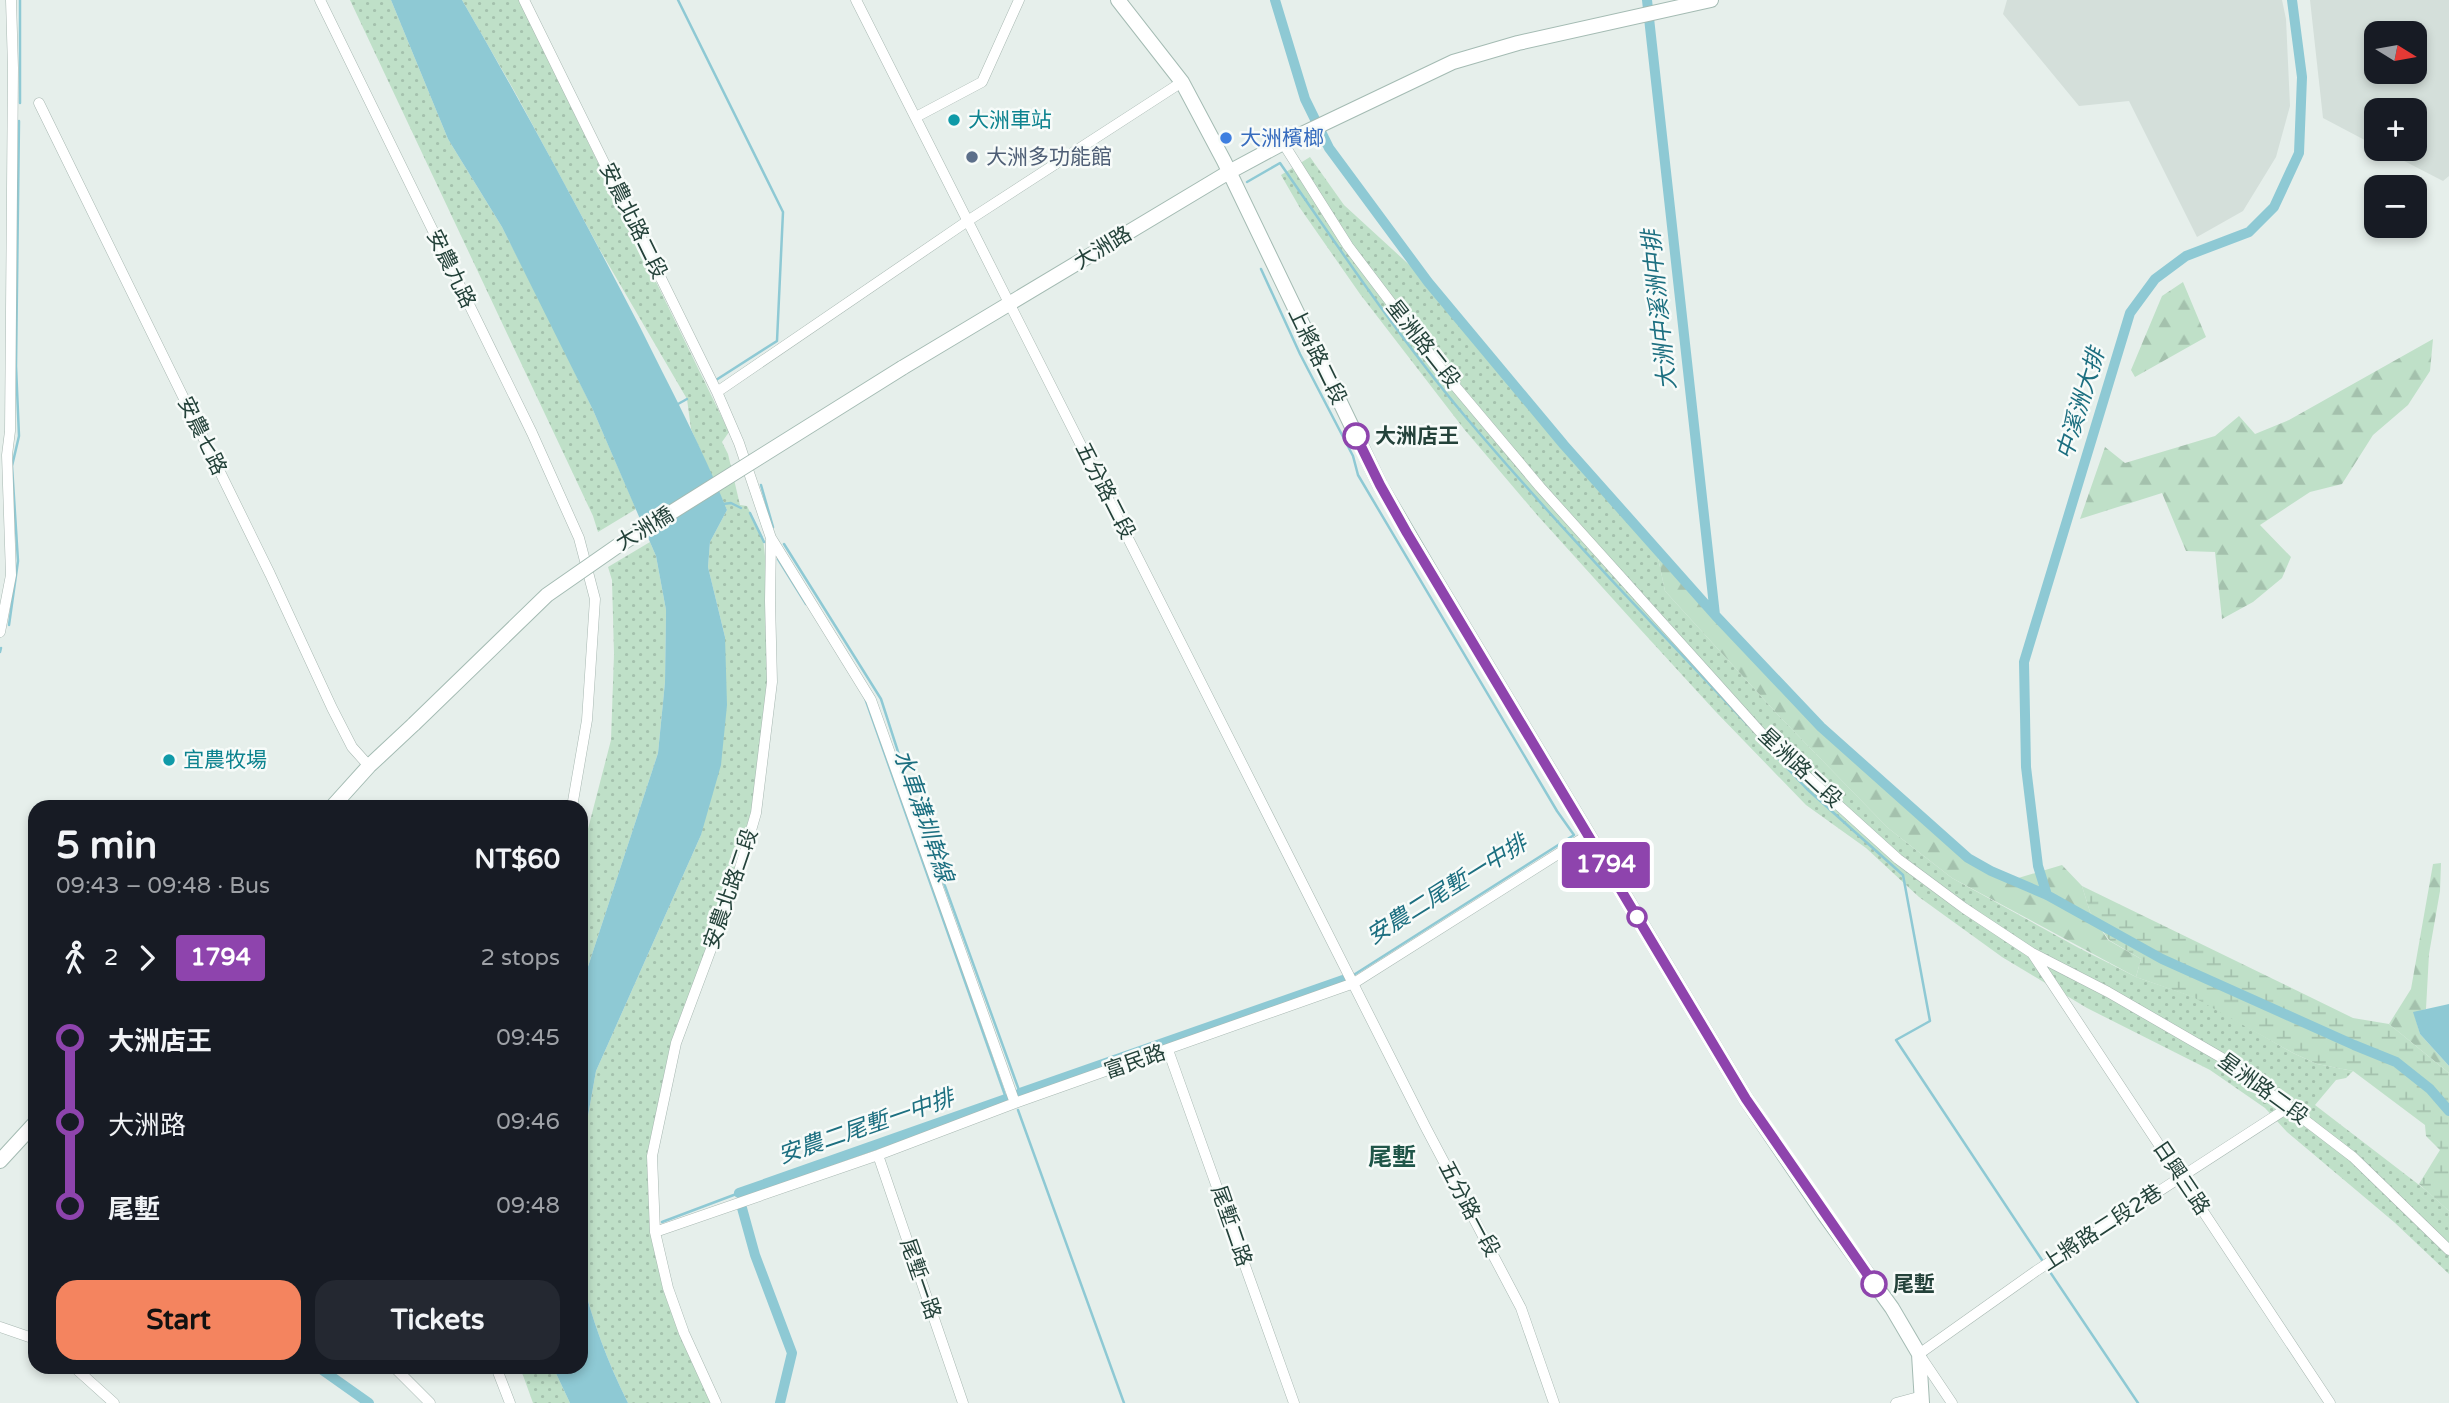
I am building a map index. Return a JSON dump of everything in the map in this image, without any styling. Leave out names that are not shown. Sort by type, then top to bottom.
[{"type":"street","points":[[0,632],[11,575],[7,455],[10,431],[13,103],[11,0]]},
{"type":"street","name":"安農九路","points":[[320,0],[526,421],[579,538],[595,599],[587,720],[573,800]]},
{"type":"street","name":"安農北路二段","points":[[524,0],[717,393],[738,443],[771,538],[769,601],[772,682],[756,813],[736,882],[676,1043],[652,1156],[655,1232],[668,1288],[684,1333],[716,1403]]},
{"type":"street","name":"五分路二段","points":[[856,0],[1354,982]]},
{"type":"street","points":[[916,117],[982,82],[1019,0]]},
{"type":"street","name":"上將路二段","points":[[1118,0],[1182,82],[1229,172],[1380,485],[1746,1099],[1892,1308],[1919,1354]]},
{"type":"street","name":"大洲路","points":[[902,368],[1229,172],[1306,131],[1452,62],[1518,43],[1711,0]]},
{"type":"street","points":[[717,393],[969,220],[1182,82]]},
{"type":"street","name":"安農七路","points":[[39,103],[270,575],[332,708],[352,747],[369,766]]},
{"type":"street","name":"星洲路二段","points":[[1283,143],[1348,246],[1445,374],[1540,487],[1772,745],[1898,859],[1964,908],[2032,953],[2108,992],[2229,1062],[2353,1157],[2449,1250]]},
{"type":"street","name":"大洲橋","points":[[338,800],[369,766],[547,595],[616,547],[902,368]]},
{"type":"street","points":[[771,538],[871,700],[1015,1103]]},
{"type":"street","name":"富民路","points":[[655,1232],[878,1156],[1015,1103],[1354,982],[1588,835]]},
{"type":"street","name":"日興三路","points":[[2032,953],[2330,1403]]},
{"type":"street","name":"五分路一段","points":[[1354,982],[1426,1128],[1521,1308],[1554,1403]]},
{"type":"street","name":"尾塹二路","points":[[1168,1050],[1294,1403]]},
{"type":"street","name":"上將路二段2巷","points":[[1919,1354],[2036,1271],[2289,1107]]},
{"type":"street","points":[[0,1161],[28,1131]]},
{"type":"street","name":"尾塹一路","points":[[878,1156],[963,1403]]},
{"type":"street","points":[[0,1327],[28,1337]]},
{"type":"street","points":[[1896,1403],[1922,1399],[1919,1354]]},
{"type":"street","points":[[1919,1354],[1952,1403]]},
{"type":"street","points":[[83,1374],[114,1403]]},
{"type":"street","points":[[401,1374],[430,1403]]},
{"type":"street","points":[[499,1374],[510,1403]]},
{"type":"shaded area","points":[[2007,0],[2282,0],[2286,19],[2290,106],[2276,157],[2243,211],[2197,237],[2129,101],[2079,106],[2003,14]]},
{"type":"shaded area","points":[[2310,0],[2449,0],[2449,176],[2443,181],[2404,161],[2427,161],[2427,98],[2364,98],[2364,140],[2323,118]]},
{"type":"green space","points":[[350,0],[391,0],[448,139],[502,227],[593,410],[636,509],[598,532],[593,516]]},
{"type":"green space","points":[[462,0],[519,0],[729,432],[722,442],[728,454],[740,505],[747,506],[763,538],[770,601],[772,682],[756,813],[676,1043],[652,1156],[655,1232],[668,1288],[717,1403],[628,1403],[614,1372],[588,1300],[588,1116],[596,1071],[701,835],[725,637],[708,567],[710,542],[727,510],[691,429],[687,399],[600,250]]},
{"type":"green space","points":[[1310,157],[1344,205],[1428,282],[1564,445],[1656,548],[1665,591],[1781,718],[1888,828],[1952,878],[2077,947],[2136,977],[2197,998],[2317,1064],[2353,1071],[2346,1078],[2336,1080],[2315,1105],[2449,1211],[2449,1274],[2394,1222],[2287,1132],[2265,1108],[2210,1070],[2087,1008],[2002,957],[1919,897],[1866,848],[1806,805],[1716,712],[1538,516],[1464,429],[1360,294],[1300,208],[1281,175]]},
{"type":"green space","points":[[2183,282],[2206,337],[2135,377],[2131,370],[2162,296]]},
{"type":"green space","points":[[2433,339],[2430,371],[2408,405],[2373,435],[2342,484],[2310,492],[2260,525],[2291,557],[2282,578],[2253,602],[2222,619],[2215,552],[2186,551],[2162,493],[2080,519],[2105,447],[2125,463],[2215,436],[2239,416],[2255,434],[2289,420]]},
{"type":"green space","points":[[650,542],[656,556],[666,610],[665,682],[658,753],[588,967],[588,829],[611,740],[614,654],[612,580],[608,567]]},
{"type":"green space","points":[[1656,548],[1821,727],[1968,858],[1994,876],[2015,879],[2062,865],[2082,886],[2090,912],[2108,940],[2141,959],[2136,977],[1952,878],[1888,828],[1781,718],[1665,591]]},
{"type":"green space","points":[[2441,863],[2440,891],[2429,954],[2426,1009],[2414,1013],[2420,1034],[2449,1066],[2449,1073],[2389,1024],[2411,989],[2433,864]]},
{"type":"green space","points":[[2082,886],[2353,1018],[2389,1024],[2449,1073],[2449,1211],[2419,1184],[2440,1150],[2426,1136],[2425,1125],[2353,1071],[2317,1064],[2193,997],[2136,977],[2141,959],[2109,940],[2090,912]]},
{"type":"green space","points":[[523,1374],[556,1374],[570,1403],[533,1403]]},
{"type":"water","points":[[391,0],[462,0],[553,162],[640,327],[727,510],[710,542],[708,567],[725,637],[727,705],[721,765],[701,835],[596,1071],[588,1116],[588,967],[658,753],[665,682],[666,610],[656,556],[593,410],[502,227],[448,139]]},
{"type":"water","points":[[2449,1004],[2449,1066],[2420,1034],[2413,1012]]},
{"type":"water","points":[[588,1300],[601,1340],[628,1403],[570,1403],[556,1374],[588,1374]]},
{"type":"waterway","points":[[20,0],[20,103]]},
{"type":"waterway","points":[[678,0],[783,212],[777,341],[716,380]]},
{"type":"waterway","points":[[1275,0],[1305,99],[1329,148],[1428,282],[1564,445],[1715,615],[1821,727],[1968,858],[2047,895],[2162,959],[2396,1062],[2430,1089],[2449,1111]]},
{"type":"waterway","name":"大洲中溪洲中排","points":[[1647,0],[1715,615]]},
{"type":"waterway","name":"中溪洲大排","points":[[2047,895],[2038,866],[2026,767],[2024,662],[2130,313],[2155,279],[2186,256],[2249,232],[2274,207],[2299,153],[2302,77],[2292,0]]},
{"type":"waterway","points":[[9,625],[18,561],[12,466],[19,436],[16,366],[19,121]]},
{"type":"waterway","points":[[1247,182],[1280,163],[1346,259],[1439,385],[1569,534],[1750,727]]},
{"type":"waterway","points":[[1261,269],[1300,354],[1353,456],[1358,475],[1557,811],[1574,835],[1352,976]]},
{"type":"waterway","points":[[678,404],[687,399]]},
{"type":"waterway","points":[[761,485],[773,527]]},
{"type":"waterway","name":"水車溝圳幹線","points":[[723,504],[731,503],[741,508]]},
{"type":"waterway","name":"水車溝圳幹線","points":[[750,513],[764,542]]},
{"type":"waterway","points":[[784,544],[881,699],[912,795],[1020,1093]]},
{"type":"waterway","name":"水車溝圳幹線","points":[[778,559],[806,604]]},
{"type":"waterway","points":[[0,652],[1,648]]},
{"type":"waterway","name":"水車溝圳幹線","points":[[865,698],[1006,1098]]},
{"type":"waterway","points":[[1773,753],[1807,789],[1903,875],[1930,1021],[1896,1040],[2044,1263]]},
{"type":"waterway","points":[[1020,1093],[1343,980]]},
{"type":"waterway","name":"安農二尾塹一中排","points":[[739,1193],[1006,1099]]},
{"type":"waterway","name":"水車溝圳幹線","points":[[1018,1110],[1124,1403]]},
{"type":"waterway","points":[[662,1222],[739,1193]]},
{"type":"waterway","name":"安農二尾塹一中排","points":[[742,1208],[755,1255],[792,1353],[780,1403]]},
{"type":"waterway","points":[[2048,1269],[2138,1403]]},
{"type":"waterway","points":[[328,1374],[369,1403]]},
{"type":"bus line","name":"1794","points":[[1356,436],[1407,533],[1746,1099],[1874,1284]]},
{"type":"place","name":"大洲車站","points":[[954,120]]},
{"type":"place","name":"大洲檳榔","points":[[1226,138]]},
{"type":"place","name":"大洲多功能館","points":[[972,157]]},
{"type":"place","name":"大洲店王","points":[[1356,436]]},
{"type":"place","name":"宜農牧場","points":[[169,760]]},
{"type":"place","name":"尾塹","points":[[1874,1284]]},
{"type":"district","name":"尾塹","points":[[1392,1157]]}]
